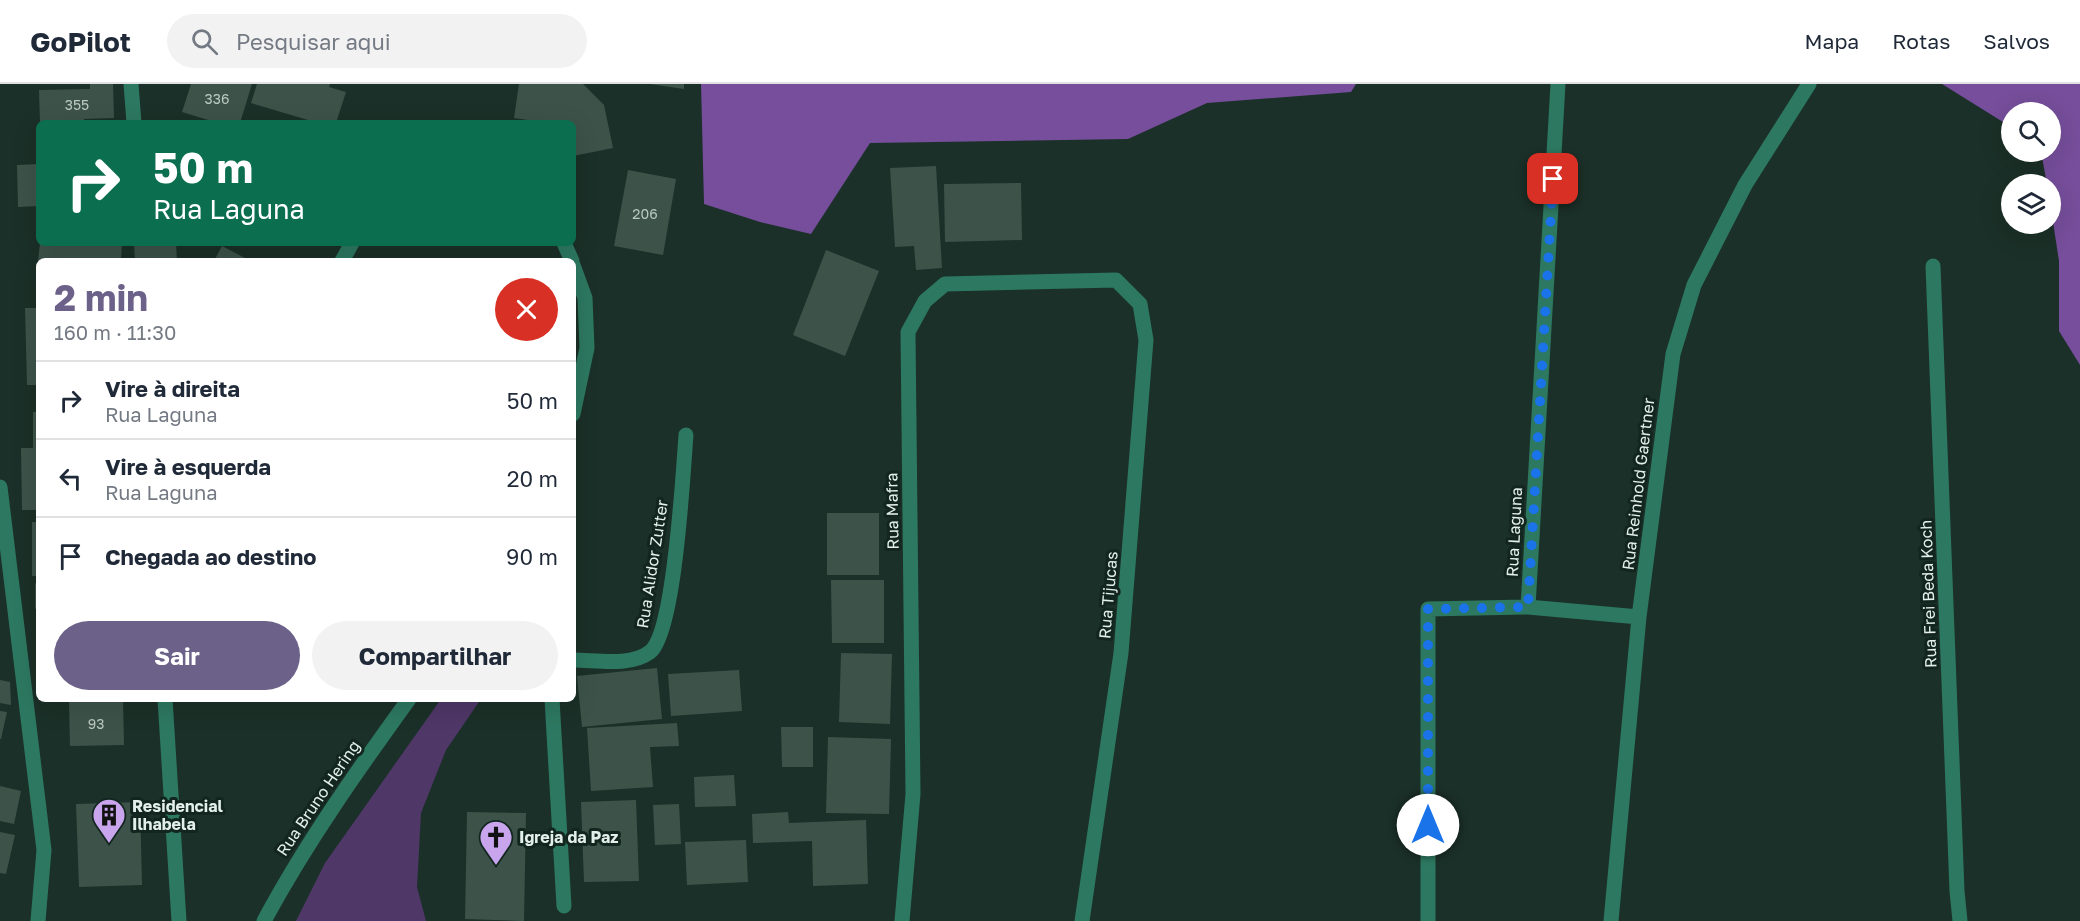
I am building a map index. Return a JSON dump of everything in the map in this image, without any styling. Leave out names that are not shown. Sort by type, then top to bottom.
[{"type":"street","points":[[131,84],[134,120]]},
{"type":"street","name":"Rua Laguna","points":[[1528,607],[1558,84]]},
{"type":"street","name":"Rua Reinhold Gaertner","points":[[1611,921],[1639,617],[1673,354],[1694,285],[1745,185],[1809,84]]},
{"type":"street","name":"Rua Frei Beda Koch","points":[[1933,266],[1956,891],[1960,921]]},
{"type":"street","points":[[576,274],[585,298],[587,348],[576,400]]},
{"type":"street","name":"Rua Mafra","points":[[902,921],[913,794],[908,332],[925,301],[945,284],[1116,280]]},
{"type":"street","name":"Rua Tijucas","points":[[1082,921],[1121,652],[1146,340],[1140,304],[1116,280]]},
{"type":"street","name":"Rua Alidor Zutter","points":[[576,660],[634,660],[651,651],[659,638],[673,569],[686,435]]},
{"type":"street","points":[[0,487],[44,850],[38,921]]},
{"type":"street","points":[[1428,921],[1428,609],[1528,607],[1639,617]]},
{"type":"street","points":[[165,702],[179,921]]},
{"type":"street","name":"Rua Bruno Hering","points":[[264,921],[291,871],[337,799],[407,702]]},
{"type":"street","points":[[552,702],[564,906]]},
{"type":"shaded area","points":[[701,84],[1356,84],[1351,92],[1207,103],[1128,139],[870,143],[811,234],[760,222],[704,204]]},
{"type":"shaded area","points":[[1942,84],[2080,84],[2080,365],[2059,331],[2059,261],[2055,234],[2061,234],[2061,174],[2045,174],[2043,162],[2061,162],[2061,102],[2001,102],[2001,121]]},
{"type":"shaded area","points":[[439,702],[479,702],[446,750],[421,813],[417,887],[426,921],[296,921],[325,863]]},
{"type":"building","points":[[90,84],[113,84],[114,118],[40,120],[39,90],[90,89]]},
{"type":"building","points":[[191,84],[252,84],[241,120],[208,120],[182,112]]},
{"type":"building","points":[[257,84],[330,84],[329,87],[346,92],[337,120],[308,120],[251,103]]},
{"type":"building","points":[[519,84],[583,84],[604,105],[613,148],[576,155],[576,120],[514,118]]},
{"type":"building","points":[[650,84],[684,84],[684,89]]},
{"type":"building","points":[[36,164],[36,206],[18,207],[17,165]]},
{"type":"building","points":[[936,166],[942,268],[916,270],[914,246],[895,247],[890,168]]},
{"type":"building","points":[[628,170],[676,179],[663,255],[614,246]]},
{"type":"building","points":[[1021,183],[1022,240],[945,242],[944,184]]},
{"type":"building","points":[[40,246],[122,246],[121,258],[38,258]]},
{"type":"building","points":[[134,246],[176,246],[177,258],[135,258]]},
{"type":"building","points":[[222,246],[245,258],[216,258]]},
{"type":"building","points":[[826,250],[879,271],[845,356],[793,335]]},
{"type":"building","points":[[25,308],[36,308],[36,385],[27,385]]},
{"type":"building","points":[[33,412],[36,412],[36,510],[22,510],[21,448],[33,448]]},
{"type":"building","points":[[827,513],[879,513],[879,575],[827,575]]},
{"type":"building","points":[[32,522],[36,522],[36,576],[32,576]]},
{"type":"building","points":[[831,580],[884,580],[884,643],[832,643]]},
{"type":"building","points":[[35,583],[36,583],[36,609]]},
{"type":"building","points":[[841,653],[892,654],[890,724],[839,722]]},
{"type":"building","points":[[657,668],[662,719],[582,727],[577,676]]},
{"type":"building","points":[[739,670],[742,711],[671,716],[668,674]]},
{"type":"building","points":[[0,680],[10,682],[11,705],[0,703]]},
{"type":"building","points":[[69,702],[123,702],[124,745],[70,746]]},
{"type":"building","points":[[0,711],[7,712],[1,739],[0,739]]},
{"type":"building","points":[[677,723],[679,746],[650,747],[653,787],[591,791],[587,728]]},
{"type":"building","points":[[781,727],[813,727],[813,767],[782,767]]},
{"type":"building","points":[[828,737],[891,739],[889,814],[826,813]]},
{"type":"building","points":[[734,775],[736,806],[695,807],[694,777]]},
{"type":"building","points":[[0,786],[21,791],[14,824],[0,821]]},
{"type":"building","points":[[636,800],[639,881],[584,882],[581,802]]},
{"type":"building","name":"Residencial Ilhabela","points":[[140,802],[142,885],[79,887],[76,804]]},
{"type":"building","points":[[679,804],[681,844],[655,845],[653,805]]},
{"type":"building","name":"Igreja da Paz","points":[[467,812],[526,813],[524,921],[465,919]]},
{"type":"building","points":[[788,812],[789,823],[866,820],[868,884],[813,886],[812,841],[753,843],[752,814]]},
{"type":"building","points":[[0,832],[15,835],[6,874],[0,873]]},
{"type":"building","points":[[746,840],[748,882],[687,885],[685,842]]},
{"type":"place","name":"Residencial Ilhabela","points":[[109,844]]},
{"type":"place","name":"Igreja da Paz","points":[[496,866]]},
{"type":"route","points":[[1428,825],[1428,609],[1528,607],[1553,179]]}]
